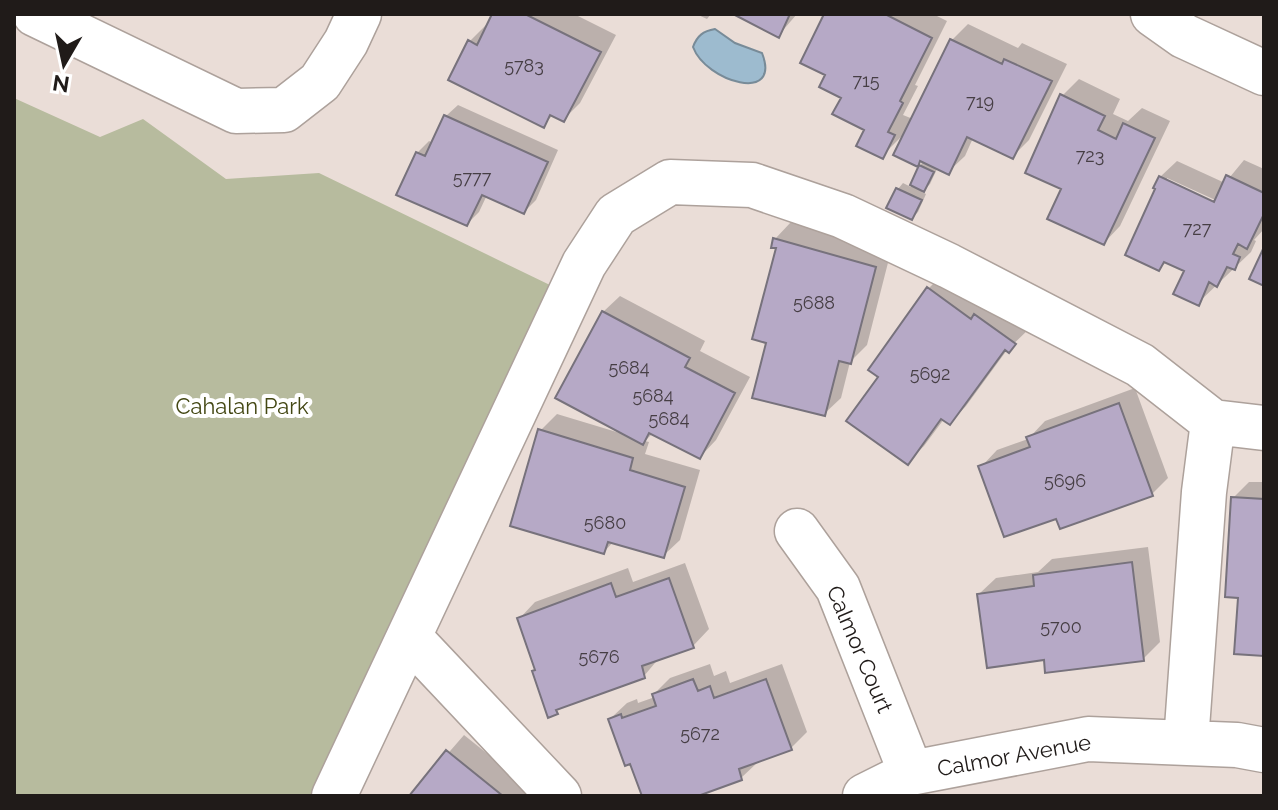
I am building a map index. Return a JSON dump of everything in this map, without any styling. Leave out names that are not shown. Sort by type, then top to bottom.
[{"type":"street","points":[[35,14],[236,111],[284,110],[320,82],[346,42],[359,14]]},
{"type":"street","points":[[1153,14],[1184,36],[1264,73]]},
{"type":"street","points":[[334,796],[584,264],[616,215],[670,182],[752,185],[843,216],[949,266],[1140,365],[1213,422],[1264,428]]},
{"type":"street","points":[[1186,742],[1204,492],[1213,422]]},
{"type":"street","name":"Calmor Court","points":[[797,531],[838,588],[911,773]]},
{"type":"street","points":[[409,637],[559,796]]},
{"type":"street","name":"Calmor Avenue","points":[[865,796],[911,773],[1088,739],[1237,745],[1264,750]]},
{"type":"green space","name":"Cahalan Park","points":[[14,98],[100,137],[143,119],[226,179],[319,173],[552,286],[311,796],[14,796]]},
{"type":"water","points":[[715,29],[735,43],[762,53],[765,69],[761,78],[752,83],[726,78],[701,59],[693,47],[701,35]]},
{"type":"building","points":[[492,14],[525,14],[601,52],[564,122],[550,115],[544,128],[448,80],[468,40],[477,45]]},
{"type":"building","points":[[733,14],[790,14],[779,38]]},
{"type":"building","points":[[824,14],[885,14],[932,38],[900,101],[903,103],[888,132],[895,135],[883,159],[856,146],[864,130],[832,114],[841,98],[819,87],[825,75],[800,63]]},
{"type":"building","points":[[950,39],[1002,64],[1004,59],[1052,81],[1013,159],[967,137],[949,175],[920,161],[918,167],[893,155]]},
{"type":"building","points":[[1060,94],[1105,116],[1098,130],[1116,139],[1123,123],[1155,138],[1104,245],[1047,219],[1061,189],[1025,173]]},
{"type":"building","points":[[444,115],[548,162],[524,214],[482,195],[467,226],[396,195],[416,152],[425,156]]},
{"type":"building","points":[[919,165],[934,172],[924,192],[910,185]]},
{"type":"building","points":[[1226,175],[1264,193],[1264,214],[1247,249],[1238,244],[1233,254],[1240,257],[1235,270],[1227,267],[1217,287],[1209,282],[1199,306],[1173,294],[1184,271],[1164,262],[1159,271],[1125,255],[1159,176],[1214,202]]},
{"type":"building","points":[[896,188],[922,200],[912,220],[886,208]]},
{"type":"building","points":[[773,238],[876,267],[851,364],[839,361],[825,416],[752,398],[766,343],[752,339],[776,248],[771,248]]},
{"type":"building","points":[[1264,247],[1264,286],[1249,279]]},
{"type":"building","points":[[927,287],[971,319],[974,314],[1016,344],[1009,353],[1005,350],[950,425],[941,419],[908,465],[846,421],[878,377],[868,370]]},
{"type":"building","points":[[602,311],[690,358],[685,367],[735,393],[700,459],[649,433],[643,445],[555,398]]},
{"type":"building","points":[[1119,403],[1153,496],[1060,529],[1056,519],[1004,537],[978,466],[1030,447],[1026,437]]},
{"type":"building","points":[[538,429],[633,458],[630,470],[685,487],[664,558],[608,542],[604,554],[510,526]]},
{"type":"building","points":[[1231,497],[1264,499],[1264,656],[1234,654],[1238,598],[1225,597]]},
{"type":"building","points":[[1132,562],[1144,661],[1045,673],[1044,660],[987,668],[977,594],[1034,586],[1033,575]]},
{"type":"building","points":[[669,578],[694,648],[642,666],[645,678],[556,710],[558,714],[548,718],[517,618],[611,583],[616,597]]},
{"type":"building","points":[[693,679],[698,691],[710,686],[714,698],[766,679],[792,750],[739,769],[742,780],[698,796],[642,796],[630,764],[625,766],[608,719],[621,714],[622,718],[656,706],[652,694]]},
{"type":"building","points":[[446,750],[503,796],[409,796]]}]
